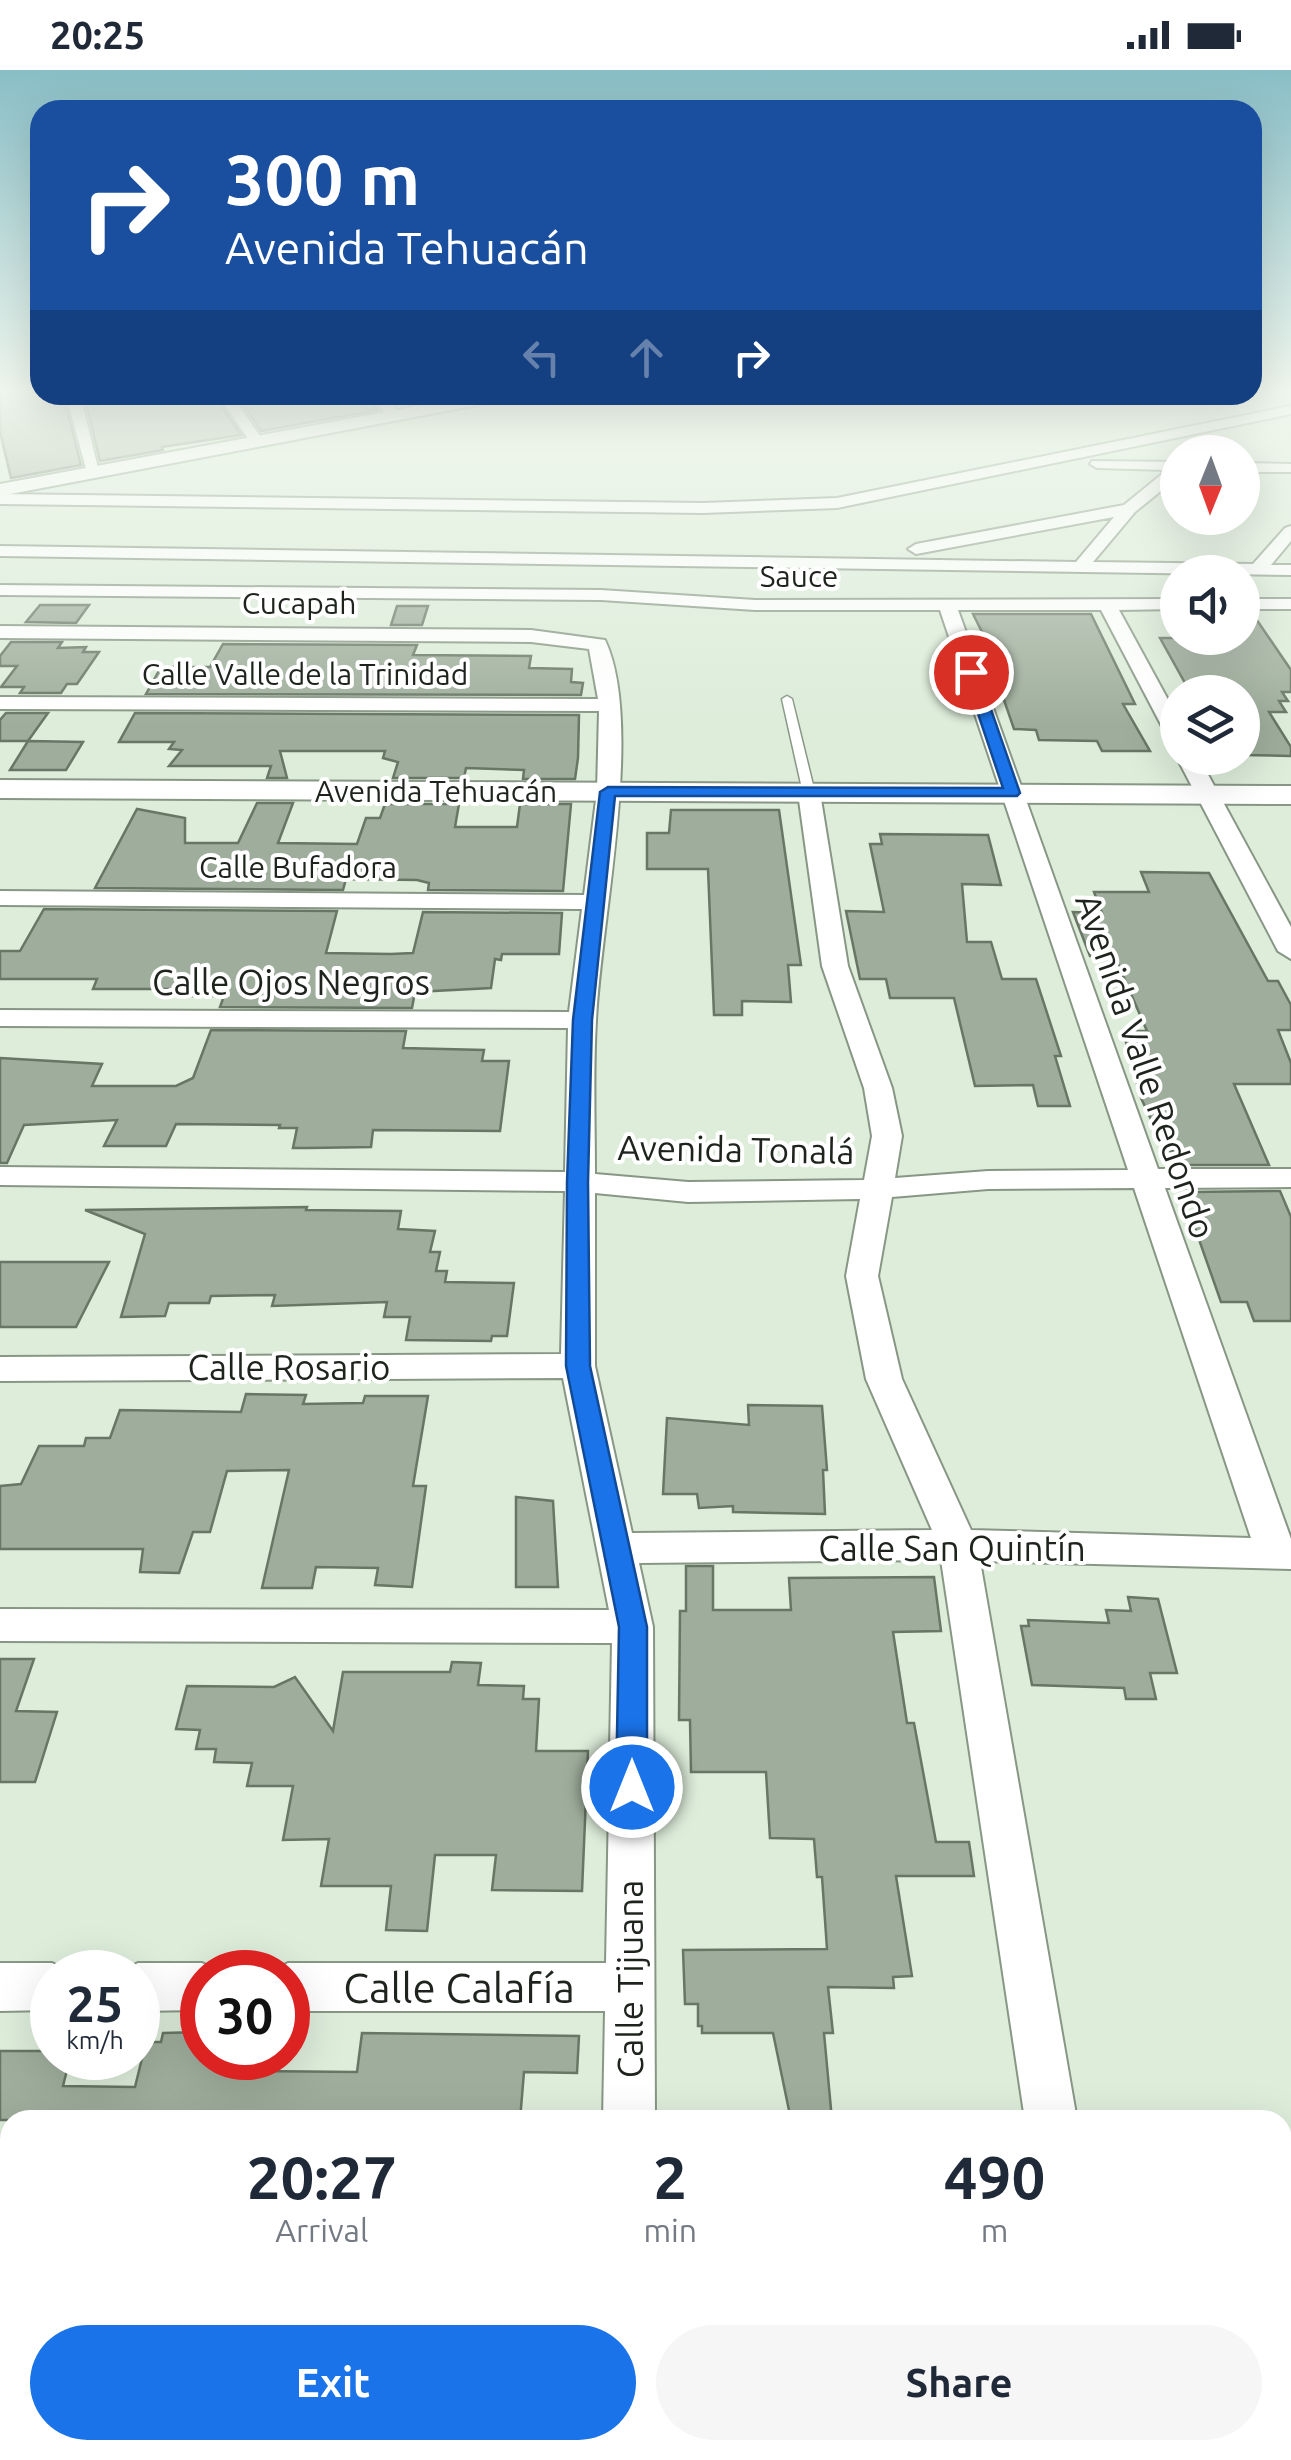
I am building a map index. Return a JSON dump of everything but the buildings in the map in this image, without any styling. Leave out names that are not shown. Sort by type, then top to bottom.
[{"type":"street","points":[[83,502],[704,535],[832,563],[1160,567]]},
{"type":"street","points":[[0,551],[704,535],[845,502]]},
{"type":"street","points":[[1082,566],[1138,502]]},
{"type":"street","points":[[832,563],[1129,509]]},
{"type":"street","points":[[1260,567],[1291,531]]},
{"type":"street","points":[[1260,569],[1291,570]]},
{"type":"street","name":"Sauce","points":[[0,590],[601,595],[755,605],[1160,604]]},
{"type":"street","name":"Avenida Valle Redondo","points":[[947,603],[1145,1178],[1284,1554]]},
{"type":"street","points":[[1108,604],[1160,704]]},
{"type":"street","points":[[1282,604],[1291,629]]},
{"type":"street","name":"Cucapah","points":[[0,632],[531,636],[598,644]]},
{"type":"street","name":"Calle Tijuana","points":[[598,644],[609,705],[608,792],[582,1020],[577,1182],[578,1366],[633,1627],[629,2110]]},
{"type":"street","name":"Calle Valle de la Trinidad","points":[[0,703],[609,705]]},
{"type":"street","points":[[1196,775],[1291,951]]},
{"type":"street","name":"Avenida Tehuacán","points":[[0,789],[1291,795]]},
{"type":"street","points":[[809,792],[836,966],[878,1088],[887,1136],[862,1276],[884,1378],[958,1545],[1050,2110]]},
{"type":"street","name":"Calle Bufadora","points":[[0,898],[596,902]]},
{"type":"street","name":"Calle Ojos Negros","points":[[0,1018],[582,1020]]},
{"type":"street","name":"Avenida Tonalá","points":[[0,1176],[577,1182],[688,1192],[876,1189],[988,1180],[1291,1178]]},
{"type":"street","name":"Calle Rosario","points":[[0,1368],[578,1366]]},
{"type":"street","name":"Calle San Quintín","points":[[614,1548],[958,1545],[1284,1554]]},
{"type":"street","points":[[0,1625],[633,1627]]},
{"type":"street","points":[[0,1987],[30,1987]]},
{"type":"street","name":"Calle Calafía","points":[[310,1987],[630,1987]]},
{"type":"lane","points":[[788,699],[809,792]]},
{"type":"route","points":[[632,1787],[633,1627],[578,1366],[577,1182],[582,1020],[608,792],[1012,793],[971,672]]}]
